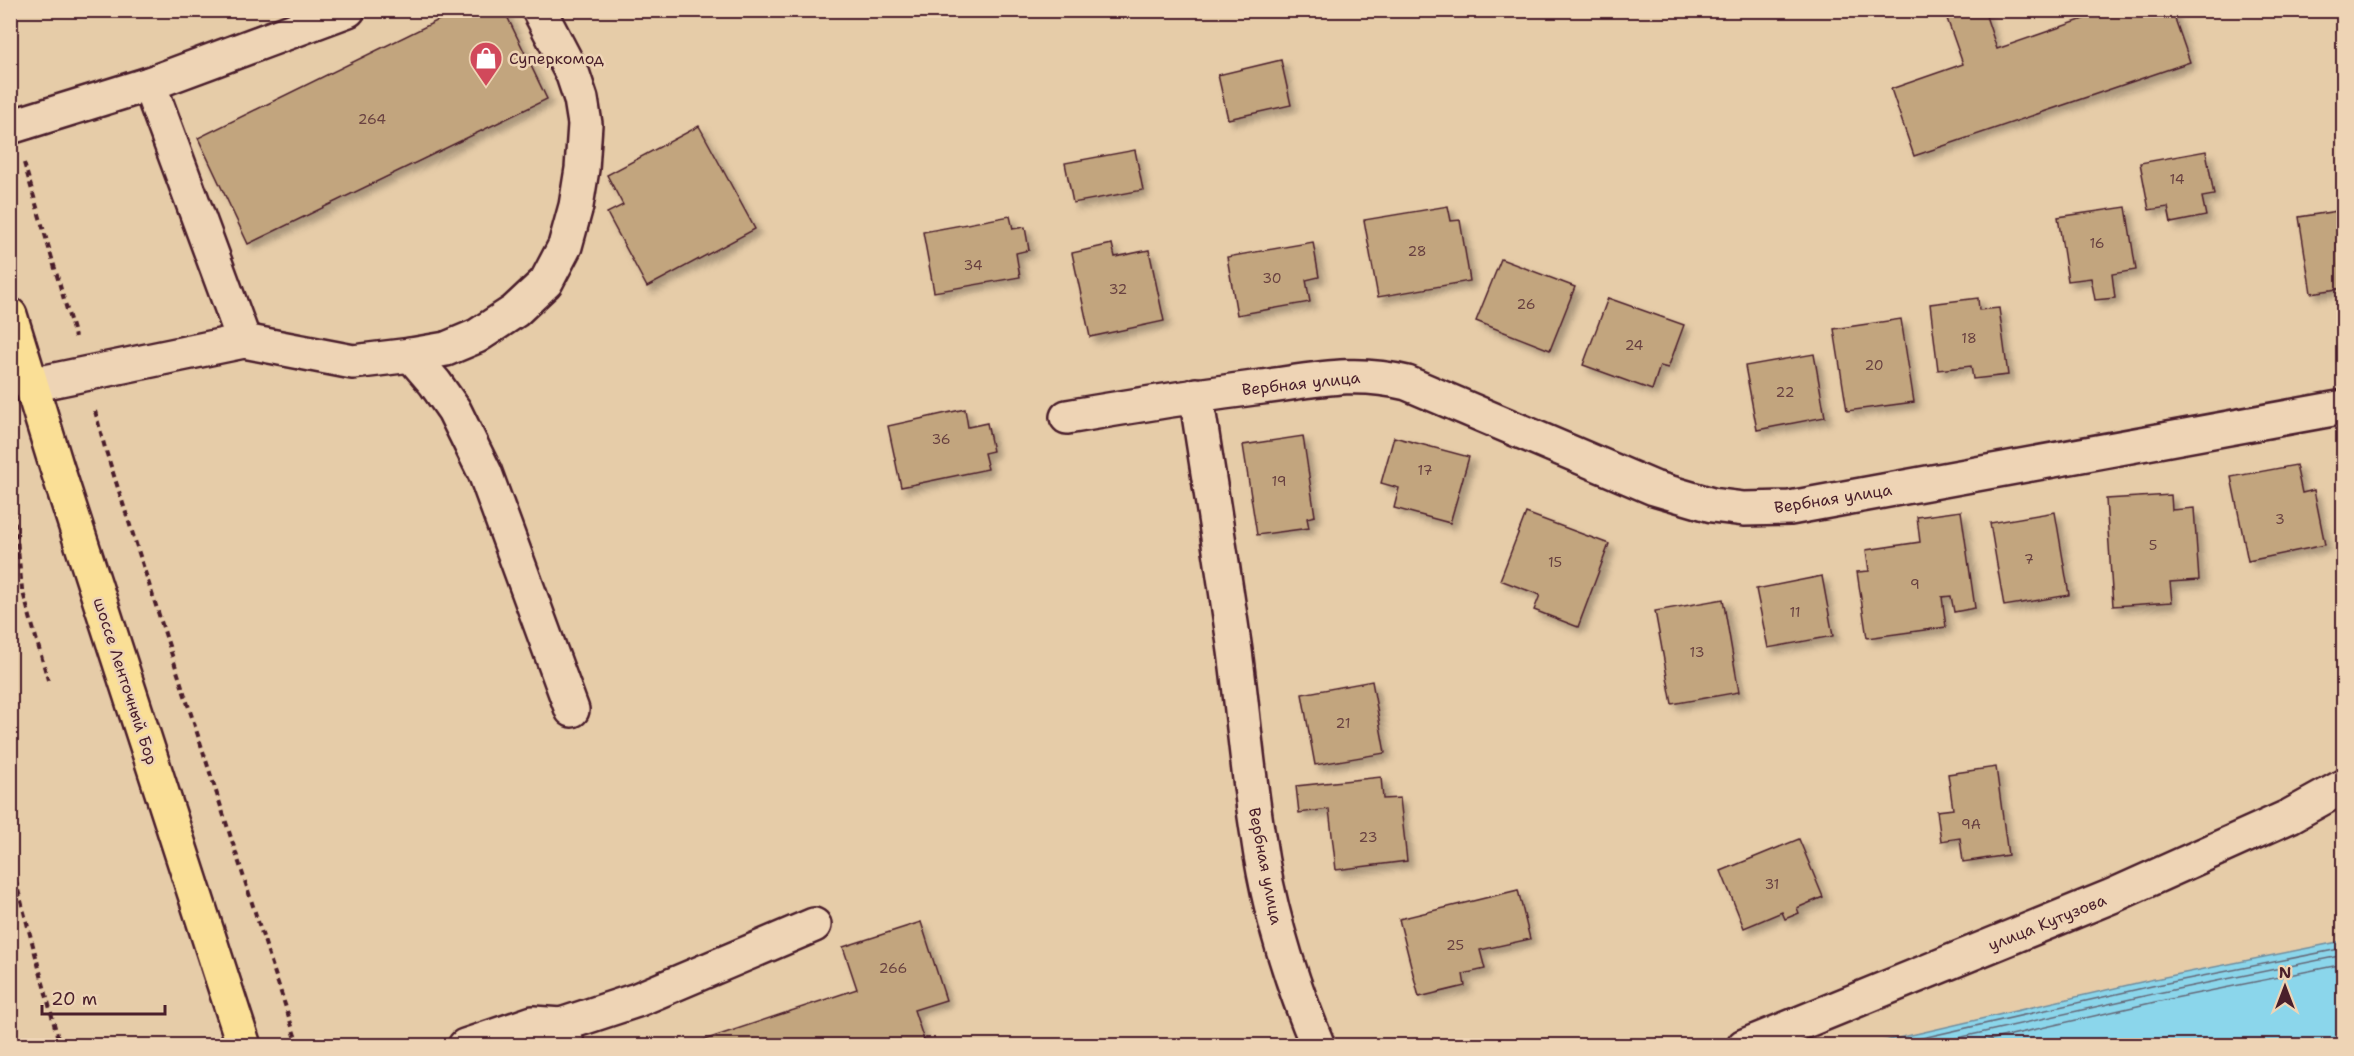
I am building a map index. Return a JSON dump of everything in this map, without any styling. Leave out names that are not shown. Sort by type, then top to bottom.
[{"type":"highway","name":"шоссе Ленточный Бор","points":[[10,315],[244,1046]]},
{"type":"street","points":[[12,127],[149,84],[348,10]]},
{"type":"street","points":[[31,386],[244,341],[353,362],[411,356],[446,349],[477,336],[515,311],[546,282],[565,246],[579,188],[585,124],[581,99],[573,75],[539,10]]},
{"type":"street","points":[[149,84],[244,341]]},
{"type":"street","points":[[411,356],[435,383],[453,410],[484,473],[572,710]]},
{"type":"street","name":"Вербная улица","points":[[1067,417],[1196,395],[1350,375],[1379,377],[1407,383],[1654,488],[1712,505],[1744,509],[1790,508],[2343,407]]},
{"type":"street","name":"Вербная улица","points":[[1196,395],[1235,652],[1258,837],[1269,893],[1284,949],[1301,1006],[1318,1046]]},
{"type":"street","name":"улица Кутузова","points":[[1744,1046],[2112,896],[2290,816],[2343,786]]},
{"type":"street","points":[[465,1046],[533,1023],[564,1035],[637,1000],[814,925]]},
{"type":"path","points":[[12,127],[109,459],[297,1042],[302,1046]]},
{"type":"path","points":[[11,480],[22,589],[48,680]]},
{"type":"path","points":[[10,860],[60,1046]]},
{"type":"water","points":[[2343,941],[2343,1045],[1868,1045],[2150,980]]},
{"type":"building","points":[[459,10],[504,10],[547,99],[248,244],[198,138]]},
{"type":"building","points":[[1944,10],[1984,10],[1997,49],[2095,15],[2094,10],[2172,10],[2190,62],[1914,156],[1891,89],[1963,64]]},
{"type":"building","points":[[1281,60],[1291,105],[1228,119],[1218,75]]},
{"type":"building","points":[[699,126],[755,229],[647,287],[607,213],[623,205],[607,175]]},
{"type":"building","points":[[1135,150],[1143,190],[1073,203],[1065,163]]},
{"type":"building","points":[[2206,151],[2214,195],[2202,197],[2206,216],[2171,223],[2168,207],[2149,210],[2140,163]]},
{"type":"building","points":[[1448,206],[1451,221],[1460,220],[1470,281],[1378,297],[1364,220]]},
{"type":"building","points":[[2126,207],[2136,270],[2112,274],[2115,298],[2095,300],[2091,278],[2068,281],[2058,217]]},
{"type":"building","points":[[2344,210],[2344,288],[2311,293],[2299,217]]},
{"type":"building","points":[[1010,216],[1013,229],[1025,227],[1029,250],[1016,253],[1020,277],[934,292],[923,232]]},
{"type":"building","points":[[1313,242],[1319,277],[1306,280],[1310,302],[1237,315],[1227,257]]},
{"type":"building","points":[[1112,244],[1115,257],[1149,250],[1164,321],[1090,337],[1072,253]]},
{"type":"building","points":[[1501,259],[1575,287],[1550,350],[1476,321]]},
{"type":"building","points":[[1608,298],[1684,325],[1668,368],[1660,366],[1652,390],[1583,365]]},
{"type":"building","points":[[1978,298],[1979,310],[1999,308],[2008,375],[1973,379],[1971,366],[1938,370],[1930,304]]},
{"type":"building","points":[[1901,319],[1914,402],[1847,411],[1834,329]]},
{"type":"building","points":[[1814,354],[1825,417],[1757,430],[1745,366]]},
{"type":"building","points":[[965,409],[968,427],[987,423],[993,451],[984,453],[988,469],[901,487],[888,426]]},
{"type":"building","points":[[1303,436],[1315,516],[1307,518],[1309,528],[1257,535],[1243,445]]},
{"type":"building","points":[[1394,437],[1469,457],[1450,523],[1394,508],[1399,488],[1381,483]]},
{"type":"building","points":[[2296,465],[2302,493],[2314,490],[2325,545],[2248,561],[2231,477]]},
{"type":"building","points":[[2171,495],[2172,510],[2194,508],[2199,580],[2170,582],[2172,602],[2113,606],[2106,499]]},
{"type":"building","points":[[1961,511],[1975,608],[1954,612],[1951,596],[1942,597],[1946,627],[1867,638],[1857,572],[1869,571],[1866,550],[1920,542],[1917,517]]},
{"type":"building","points":[[2055,512],[2069,595],[2004,606],[1990,523]]},
{"type":"building","points":[[1526,513],[1609,544],[1578,627],[1534,610],[1540,595],[1500,580]]},
{"type":"building","points":[[1822,576],[1833,636],[1768,648],[1756,589]]},
{"type":"building","points":[[1723,599],[1739,692],[1672,704],[1655,611]]},
{"type":"building","points":[[1372,681],[1385,753],[1315,765],[1302,694]]},
{"type":"building","points":[[1996,767],[2008,855],[1963,862],[1960,838],[1941,841],[1937,811],[1953,809],[1948,774]]},
{"type":"building","points":[[1381,777],[1383,799],[1400,798],[1407,861],[1336,870],[1329,809],[1299,813],[1296,786]]},
{"type":"building","points":[[1799,839],[1823,897],[1797,908],[1799,913],[1785,919],[1782,912],[1744,928],[1721,871]]},
{"type":"building","points":[[1518,890],[1530,939],[1480,950],[1485,969],[1463,974],[1465,986],[1419,997],[1399,919]]},
{"type":"building","points":[[921,922],[946,1000],[914,1010],[926,1046],[686,1046],[857,989],[843,947]]},
{"type":"place","name":"Суперкомод","points":[[486,87]]}]
